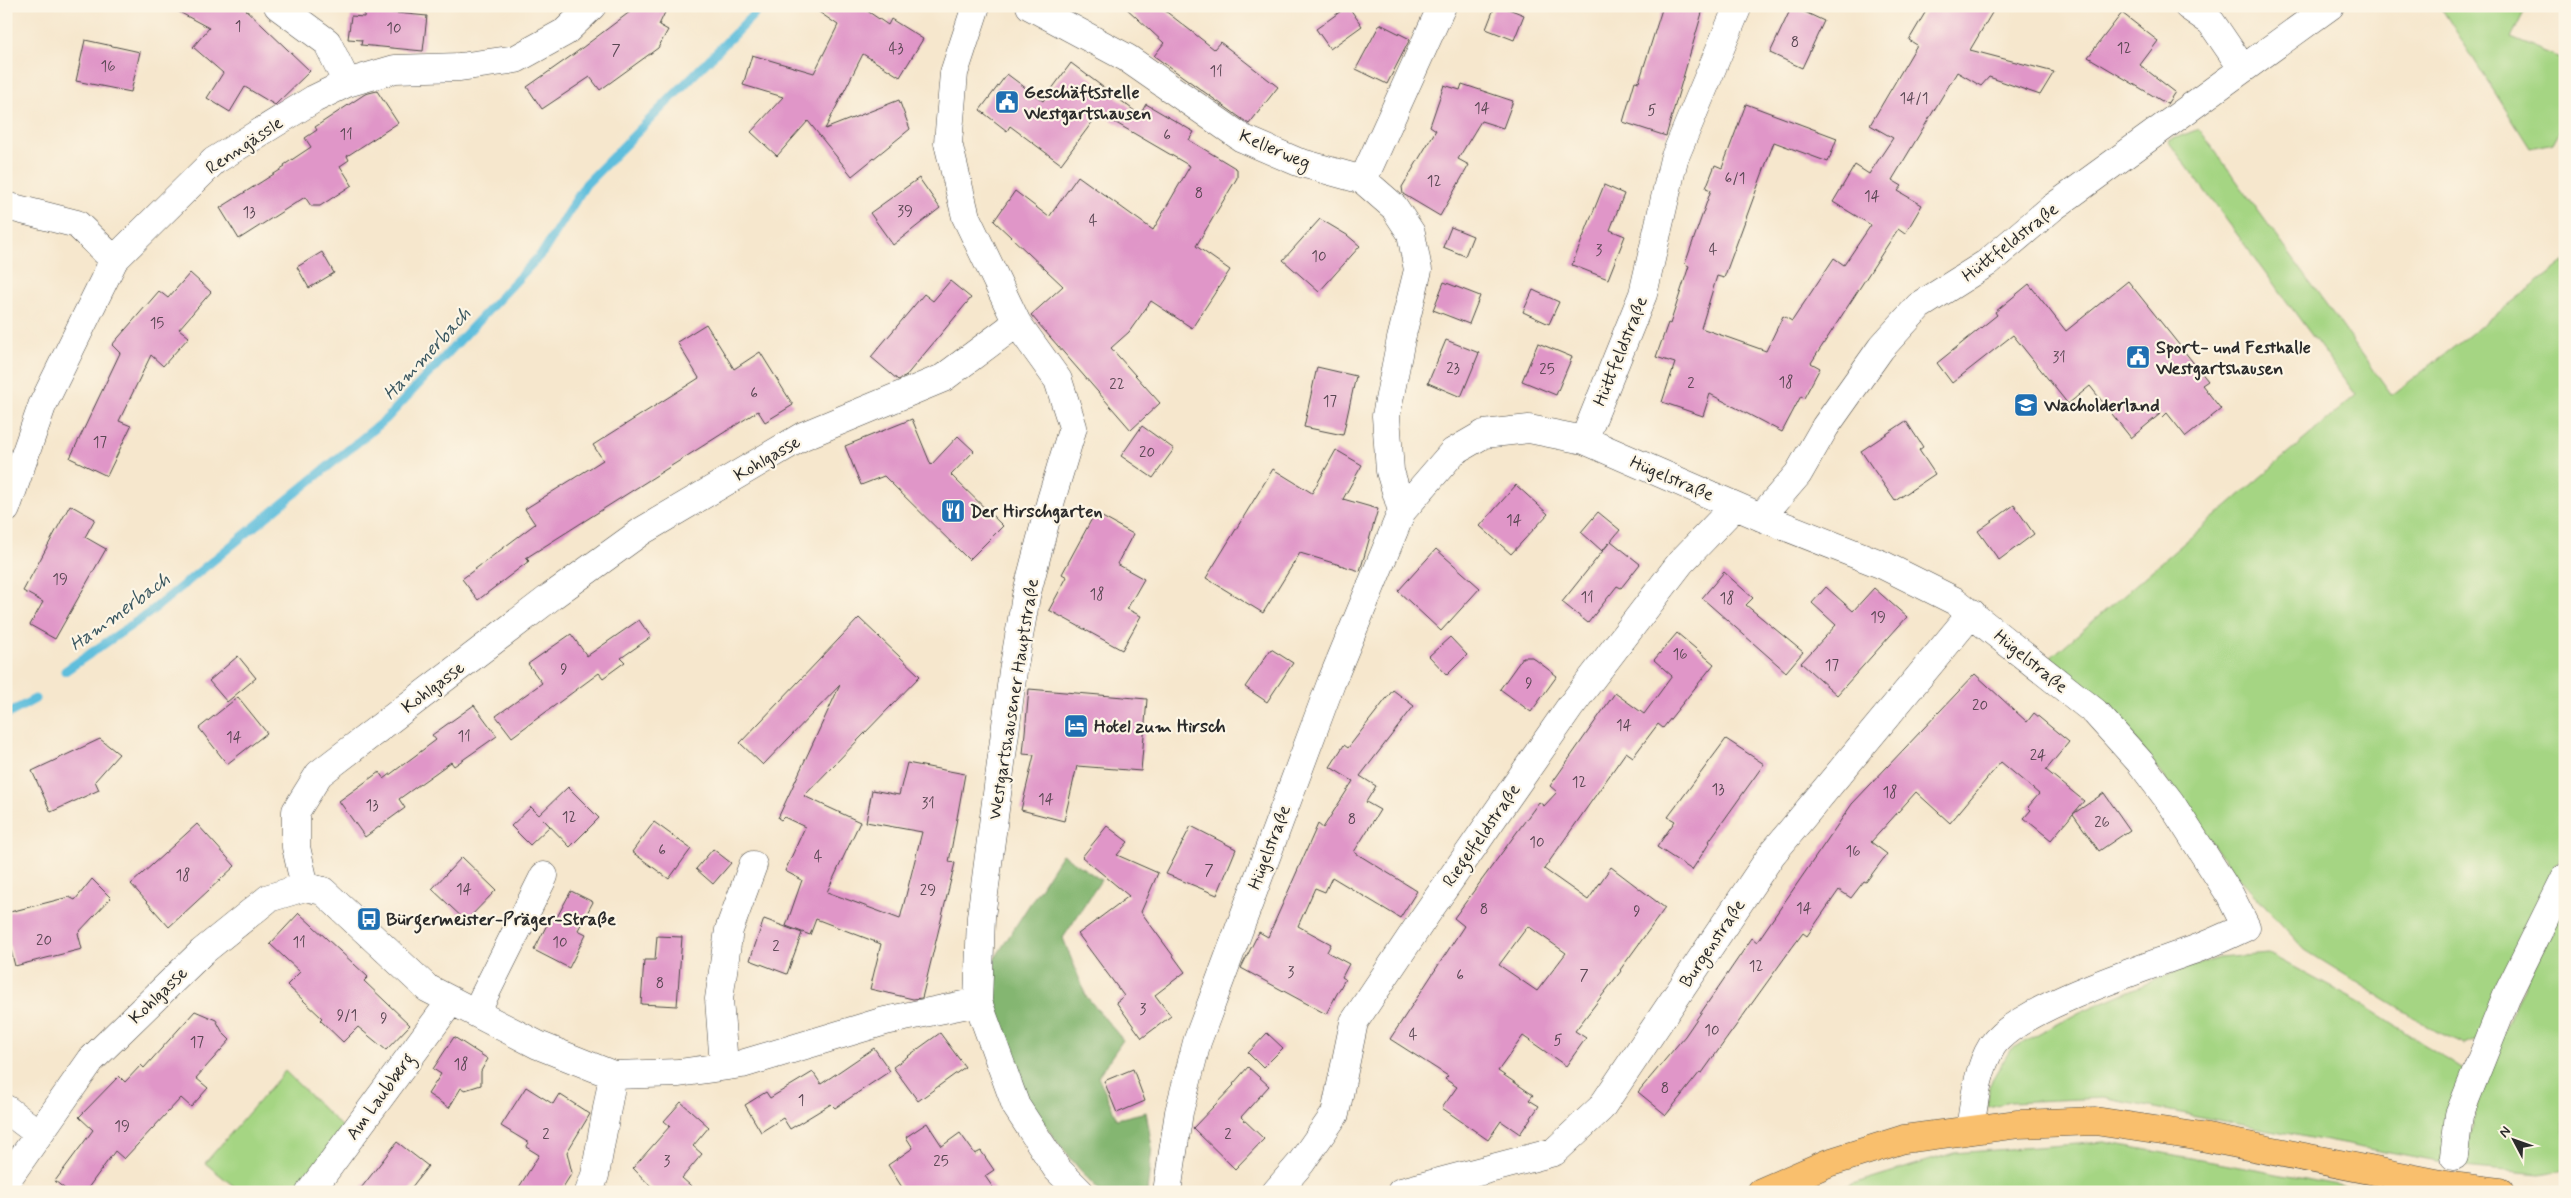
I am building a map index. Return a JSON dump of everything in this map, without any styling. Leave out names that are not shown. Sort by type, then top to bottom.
[{"type":"main road","points":[[1761,1192],[1828,1164],[1904,1140],[2018,1124],[2095,1121],[2202,1138],[2451,1186],[2500,1192]]},
{"type":"street","points":[[278,6],[326,42],[347,83]]},
{"type":"street","name":"Renngässle","points":[[6,509],[42,406],[114,260],[214,161],[314,99],[347,83],[394,69],[460,67],[516,60],[565,32],[592,6]]},
{"type":"street","name":"Westgartshausener Hauptstraße","points":[[976,6],[954,73],[948,143],[966,217],[1017,323],[1058,380],[1073,427],[1051,500],[1026,596],[981,917],[978,1002],[1016,1106],[1056,1169],[1080,1192]]},
{"type":"street","name":"Kellerweg","points":[[1030,6],[1127,58],[1242,138],[1298,162],[1363,180]]},
{"type":"street","points":[[1402,511],[1390,471],[1386,416],[1401,339],[1418,270],[1411,233],[1394,207],[1363,180],[1442,6]]},
{"type":"street","name":"Hüttfeldstraße","points":[[1584,440],[1643,294],[1674,159],[1738,6]]},
{"type":"street","points":[[2188,6],[2211,22],[2243,69]]},
{"type":"street","name":"Hüttfeldstraße","points":[[1761,517],[1798,474],[1825,427],[1881,348],[1920,306],[1987,263],[2052,208],[2330,6]]},
{"type":"street","points":[[6,206],[77,224],[114,260]]},
{"type":"street","name":"Kohlgasse","points":[[6,1180],[91,1060],[202,952],[269,898],[306,887],[296,847],[296,811],[319,774],[552,596],[642,531],[803,436],[944,378],[1017,323]]},
{"type":"street","name":"Hügelstraße","points":[[1167,1192],[1179,1112],[1197,1042],[1331,682],[1402,511],[1453,452],[1484,434],[1529,429],[1584,440],[1761,517],[1883,566],[1955,601],[2095,712],[2140,762],[2171,802],[2230,895],[2246,927],[2202,947],[2099,985],[2020,1022],[1993,1046],[1977,1084],[1970,1130]]},
{"type":"street","name":"Riegelfeldstraße","points":[[1276,1192],[1301,1162],[1335,1114],[1354,1022],[1570,707],[1681,562],[1735,506]]},
{"type":"street","name":"Burgenstraße","points":[[1401,1192],[1554,1152],[1600,1108],[1772,854],[1972,613]]},
{"type":"street","points":[[724,1066],[719,999],[730,930],[753,865]]},
{"type":"street","points":[[476,1012],[544,876]]},
{"type":"street","points":[[2454,1156],[2459,1115],[2508,993],[2565,878]]},
{"type":"street","points":[[306,887],[324,891],[427,988],[538,1045],[613,1075],[679,1073],[742,1064],[885,1021],[978,1002]]},
{"type":"street","name":"Am Laubberg","points":[[310,1192],[451,1001]]},
{"type":"street","points":[[589,1192],[595,1175],[613,1075]]},
{"type":"street","points":[[6,1109],[39,1134]]},
{"type":"green space","points":[[2440,6],[2527,6],[2511,38],[2565,60],[2565,121],[2553,143],[2530,148]]},
{"type":"green space","points":[[2199,129],[2392,395],[2565,261],[2565,852],[2555,866],[2481,1038],[2465,1045],[2439,1033],[2305,950],[2235,874],[2121,720],[2049,659],[2356,395],[2168,141]]},
{"type":"green space","points":[[1062,854],[1101,880],[1063,938],[1086,996],[1123,1040],[1098,1076],[1117,1119],[1146,1112],[1152,1147],[1147,1192],[1101,1192],[1087,1178],[1060,1146],[1025,1093],[1008,1056],[1002,1035],[990,966]]},
{"type":"green space","points":[[2565,900],[2565,1170],[2540,1174],[2465,1167],[2470,1133],[2479,1098],[2491,1064],[2504,1030]]},
{"type":"green space","points":[[2269,954],[2360,1003],[2468,1073],[2450,1121],[2442,1163],[2103,1098],[2010,1102],[1988,1107],[1989,1086],[2010,1050],[2080,1012],[2169,974],[2218,958]]},
{"type":"green space","points":[[285,1071],[343,1128],[298,1192],[241,1192],[205,1163]]},
{"type":"green space","points":[[2104,1142],[2375,1192],[1826,1192],[1954,1153]]},
{"type":"building","points":[[168,6],[242,6],[310,71],[275,105],[245,87],[230,112],[207,98],[223,73],[193,47],[209,28]]},
{"type":"building","points":[[634,6],[668,6],[659,25],[668,30],[658,48],[600,90],[590,77],[542,109],[527,87],[631,11]]},
{"type":"building","points":[[810,6],[860,6],[888,25],[891,19],[923,39],[900,77],[863,54],[825,129],[899,100],[910,129],[852,176],[808,121],[777,156],[751,132],[783,97],[743,85],[752,55],[814,73],[838,25]]},
{"type":"building","points":[[1124,6],[1159,6],[1214,49],[1220,42],[1278,87],[1249,124],[1154,56],[1164,43]]},
{"type":"building","points":[[1348,6],[1362,26],[1330,49],[1316,29]]},
{"type":"building","points":[[1495,6],[1501,6],[1524,15],[1514,40],[1486,29]]},
{"type":"building","points":[[1663,6],[1704,6],[1666,136],[1623,122],[1635,81],[1639,82]]},
{"type":"building","points":[[1792,6],[1824,21],[1802,68],[1770,53]]},
{"type":"building","points":[[1929,6],[1996,6],[1970,50],[2054,72],[2040,95],[1989,77],[1981,86],[1957,72],[1892,180],[1902,186],[1898,191],[1922,205],[1905,234],[1898,229],[1811,363],[1820,368],[1804,398],[1801,396],[1782,432],[1710,394],[1703,416],[1662,402],[1675,363],[1656,357],[1668,323],[1670,324],[1689,266],[1685,264],[1711,190],[1706,188],[1715,165],[1722,168],[1746,104],[1837,138],[1828,162],[1774,142],[1724,278],[1717,276],[1701,328],[1766,351],[1783,316],[1792,321],[1834,258],[1844,265],[1871,225],[1833,202],[1855,165],[1869,174],[1893,138],[1870,125],[1917,45],[1909,40]]},
{"type":"building","points":[[365,10],[427,16],[423,51],[361,45],[362,40],[348,39],[351,16],[364,17]]},
{"type":"building","points":[[2122,13],[2158,41],[2140,65],[2175,92],[2167,104],[2088,57]]},
{"type":"building","points":[[1380,24],[1410,39],[1387,84],[1356,69]]},
{"type":"building","points":[[85,40],[140,52],[131,92],[76,81]]},
{"type":"building","points":[[1071,63],[1140,115],[1146,104],[1194,132],[1189,140],[1237,169],[1237,178],[1196,246],[1230,270],[1192,328],[1151,301],[1129,332],[1111,348],[1160,403],[1131,430],[1031,315],[1063,286],[994,221],[1015,191],[1049,217],[1078,176],[1153,230],[1190,166],[1099,113],[1061,164],[1010,126],[1007,131],[980,110],[1007,74],[1043,101]]},
{"type":"building","points":[[1462,84],[1513,101],[1503,128],[1481,121],[1458,159],[1469,165],[1440,216],[1403,194],[1402,187],[1436,130],[1430,126],[1444,85],[1460,90]]},
{"type":"building","points":[[377,91],[398,123],[347,156],[349,160],[340,166],[352,185],[320,206],[311,206],[305,197],[239,239],[220,208],[285,167],[284,165],[311,147],[305,138],[317,130],[315,127],[365,94]]},
{"type":"building","points":[[919,178],[940,208],[893,245],[870,213]]},
{"type":"building","points":[[1604,185],[1624,194],[1610,230],[1625,236],[1608,279],[1572,265]]},
{"type":"building","points":[[1320,219],[1347,235],[1360,246],[1319,292],[1283,260]]},
{"type":"building","points":[[1451,227],[1473,236],[1465,256],[1443,247]]},
{"type":"building","points":[[322,252],[334,273],[309,288],[297,267]]},
{"type":"building","points":[[190,273],[211,292],[179,329],[189,337],[163,366],[151,355],[119,421],[131,426],[107,476],[70,458],[120,353],[112,345],[159,291],[168,298]]},
{"type":"building","points":[[950,281],[971,298],[905,377],[898,380],[871,357],[924,294],[933,301]]},
{"type":"building","name":"Sport- und Festhalle Westgartshausen","points":[[2128,281],[2208,381],[2202,385],[2221,409],[2186,437],[2167,413],[2163,417],[2160,414],[2131,438],[2090,386],[2068,404],[2013,335],[1952,383],[1937,363],[1997,315],[1995,312],[2029,284],[2066,331]]},
{"type":"building","points":[[1444,282],[1480,296],[1469,324],[1433,310]]},
{"type":"building","points":[[1533,290],[1559,302],[1549,324],[1523,312]]},
{"type":"building","points":[[706,324],[734,369],[760,352],[793,405],[765,422],[758,411],[526,558],[529,561],[478,600],[462,579],[535,524],[525,509],[603,460],[593,445],[699,378],[677,342]]},
{"type":"building","points":[[1446,340],[1479,353],[1461,397],[1428,383]]},
{"type":"building","points":[[1538,343],[1572,357],[1556,395],[1522,381]]},
{"type":"building","points":[[1317,367],[1356,376],[1343,435],[1304,427]]},
{"type":"building","points":[[912,419],[931,465],[958,436],[974,451],[951,475],[1003,526],[969,560],[884,476],[861,485],[845,446]]},
{"type":"building","points":[[1906,421],[1923,447],[1919,450],[1935,474],[1895,501],[1861,451]]},
{"type":"building","points":[[1142,426],[1174,449],[1153,478],[1121,456]]},
{"type":"building","points":[[1336,450],[1362,465],[1343,499],[1378,509],[1360,571],[1300,553],[1263,613],[1206,578],[1273,469],[1312,493]]},
{"type":"building","points":[[1516,485],[1548,514],[1511,554],[1480,526]]},
{"type":"building","points":[[70,505],[95,519],[85,537],[106,549],[55,639],[30,625],[43,602],[23,591]]},
{"type":"building","points":[[2014,505],[2034,534],[1999,560],[1978,531]]},
{"type":"building","points":[[1598,512],[1620,530],[1611,541],[1640,564],[1621,588],[1617,586],[1588,623],[1562,602],[1610,542],[1602,551],[1581,532]]},
{"type":"building","points":[[1095,513],[1133,534],[1117,564],[1144,579],[1127,609],[1141,616],[1122,650],[1049,610],[1067,577],[1062,574]]},
{"type":"building","points":[[1436,549],[1480,588],[1441,631],[1398,591]]},
{"type":"building","points":[[1724,572],[1753,598],[1746,605],[1803,652],[1786,672],[1702,598]]},
{"type":"building","points":[[1826,587],[1853,611],[1874,588],[1907,617],[1837,695],[1801,663],[1836,625],[1812,603]]},
{"type":"building","points":[[859,618],[920,676],[804,796],[860,822],[827,892],[900,919],[922,832],[866,822],[872,790],[899,795],[907,763],[965,774],[949,862],[955,863],[922,998],[913,999],[870,989],[881,944],[816,919],[810,935],[786,926],[802,880],[785,871],[805,827],[784,817],[781,820],[778,818],[840,685],[763,765],[740,743]]},
{"type":"building","points":[[639,620],[651,637],[621,658],[625,662],[603,678],[599,673],[512,737],[496,716],[542,683],[528,664],[571,634],[587,656]]},
{"type":"building","points":[[1677,633],[1714,664],[1663,728],[1658,724],[1633,757],[1626,752],[1544,869],[1588,900],[1611,867],[1665,908],[1621,971],[1575,1031],[1586,1038],[1566,1066],[1523,1036],[1498,1071],[1533,1095],[1529,1100],[1539,1106],[1520,1134],[1501,1121],[1488,1140],[1442,1108],[1457,1087],[1445,1079],[1448,1076],[1390,1039],[1464,926],[1454,918],[1539,802],[1544,806],[1557,792],[1550,786],[1615,693],[1644,714],[1672,676],[1654,660]],"holes":[[[1528,926],[1566,953],[1537,991],[1499,965]]]},
{"type":"building","points":[[1450,637],[1467,655],[1447,675],[1429,656]]},
{"type":"building","points":[[1271,649],[1293,663],[1267,702],[1245,687]]},
{"type":"building","points":[[238,656],[256,678],[227,702],[209,681]]},
{"type":"building","points":[[1523,657],[1532,657],[1557,676],[1531,712],[1500,689]]},
{"type":"building","points":[[1975,674],[2027,722],[2034,713],[2069,742],[2046,770],[2084,801],[2051,840],[2024,818],[2031,810],[2028,807],[2039,794],[2001,762],[1950,823],[1916,792],[1871,842],[1887,854],[1866,882],[1864,881],[1851,898],[1839,890],[1807,936],[1803,933],[1791,949],[1702,1073],[1700,1072],[1666,1115],[1638,1092],[1685,1036],[1752,938],[1757,942],[1852,804]]},
{"type":"building","points":[[1029,689],[1147,699],[1141,771],[1077,766],[1064,821],[1021,810],[1034,755],[1023,754]]},
{"type":"building","points":[[1393,690],[1414,706],[1360,776],[1376,786],[1366,802],[1380,810],[1354,852],[1417,891],[1400,918],[1332,877],[1325,892],[1315,888],[1298,926],[1331,944],[1327,952],[1349,964],[1342,977],[1345,979],[1326,1014],[1241,968],[1259,932],[1268,937],[1318,824],[1323,828],[1353,781],[1330,767],[1344,745],[1348,748]]},
{"type":"building","points":[[238,697],[267,733],[227,764],[199,728]]},
{"type":"building","points":[[474,705],[497,736],[454,766],[451,762],[399,799],[405,808],[365,837],[339,801],[379,772],[384,779],[436,740],[432,735]]},
{"type":"building","points":[[100,739],[119,754],[95,781],[99,790],[51,812],[32,771]]},
{"type":"building","points":[[1726,739],[1764,764],[1709,841],[1692,870],[1657,847],[1675,821],[1668,817]]},
{"type":"building","points":[[568,787],[599,818],[570,847],[550,826],[530,845],[511,826],[531,807],[539,815]]},
{"type":"building","points":[[2104,793],[2130,830],[2099,851],[2073,814]]},
{"type":"building","points":[[654,822],[691,849],[669,879],[632,852]]},
{"type":"building","points":[[197,824],[235,866],[169,927],[131,884]]},
{"type":"building","points":[[1107,826],[1128,842],[1117,855],[1158,873],[1141,912],[1185,972],[1155,995],[1171,1016],[1142,1038],[1116,1002],[1124,996],[1078,934],[1129,896],[1082,857]]},
{"type":"building","points":[[1191,826],[1236,849],[1217,895],[1166,874]]},
{"type":"building","points":[[713,849],[731,863],[713,884],[696,869]]},
{"type":"building","points":[[462,857],[496,890],[466,921],[432,889]]},
{"type":"building","points":[[92,879],[111,898],[78,933],[82,949],[15,966],[6,931],[6,913],[69,897],[75,900]]},
{"type":"building","points":[[571,891],[593,902],[578,930],[586,934],[569,968],[534,950],[551,917],[556,919]]},
{"type":"building","points":[[299,913],[368,977],[364,981],[410,1025],[386,1050],[358,1027],[343,1042],[320,1020],[322,1018],[287,985],[300,972],[270,944]]},
{"type":"building","points":[[764,919],[802,933],[787,974],[750,960]]},
{"type":"building","points":[[657,936],[682,937],[677,1006],[641,1004],[644,960],[655,960]]},
{"type":"building","points":[[195,1011],[216,1020],[223,1033],[230,1040],[196,1078],[208,1088],[191,1107],[181,1098],[124,1159],[115,1151],[85,1192],[69,1192],[55,1181],[93,1130],[79,1117],[119,1076],[125,1082],[141,1065],[144,1068]]},
{"type":"building","points":[[940,1033],[965,1067],[918,1101],[893,1067]]},
{"type":"building","points":[[1267,1033],[1283,1048],[1263,1068],[1248,1053]]},
{"type":"building","points":[[454,1037],[488,1059],[481,1071],[481,1085],[465,1090],[461,1088],[449,1108],[428,1094],[441,1074],[433,1069]]},
{"type":"building","points":[[874,1048],[890,1071],[835,1108],[831,1104],[790,1129],[783,1118],[761,1132],[745,1105],[766,1092],[770,1098],[813,1072],[821,1084]]},
{"type":"building","points":[[1248,1067],[1269,1086],[1241,1117],[1264,1139],[1235,1169],[1193,1128],[1234,1085]]},
{"type":"building","points":[[1133,1069],[1145,1101],[1117,1113],[1104,1081]]},
{"type":"building","points":[[526,1087],[553,1104],[559,1094],[590,1114],[567,1152],[572,1173],[560,1192],[516,1192],[539,1155],[526,1147],[529,1143],[501,1126]]},
{"type":"building","points":[[681,1102],[709,1127],[693,1146],[702,1154],[682,1178],[698,1192],[656,1192],[633,1168],[670,1126],[664,1121]]},
{"type":"building","points":[[927,1123],[942,1146],[960,1133],[975,1154],[981,1151],[994,1170],[985,1176],[996,1192],[905,1192],[888,1165],[913,1148],[906,1137]]},
{"type":"building","points":[[397,1142],[428,1166],[408,1192],[358,1192]]},
{"type":"waterway","name":"Hammerbach","points":[[65,671],[149,613],[386,419],[543,252],[586,184],[762,6]]},
{"type":"waterway","name":"Hammerbach","points":[[6,715],[35,699]]},
{"type":"place","name":"Geschäftsstelle Westgartshausen","points":[[1007,102]]},
{"type":"place","name":"Sport- und Festhalle Westgartshausen","points":[[2138,357]]},
{"type":"place","name":"Wacholderland","points":[[2026,405]]},
{"type":"place","name":"Der Hirschgarten","points":[[953,511]]},
{"type":"place","name":"Hotel zum Hirsch","points":[[1076,726]]},
{"type":"place","name":"Bürgermeister-Präger-Straße","points":[[369,919]]}]
